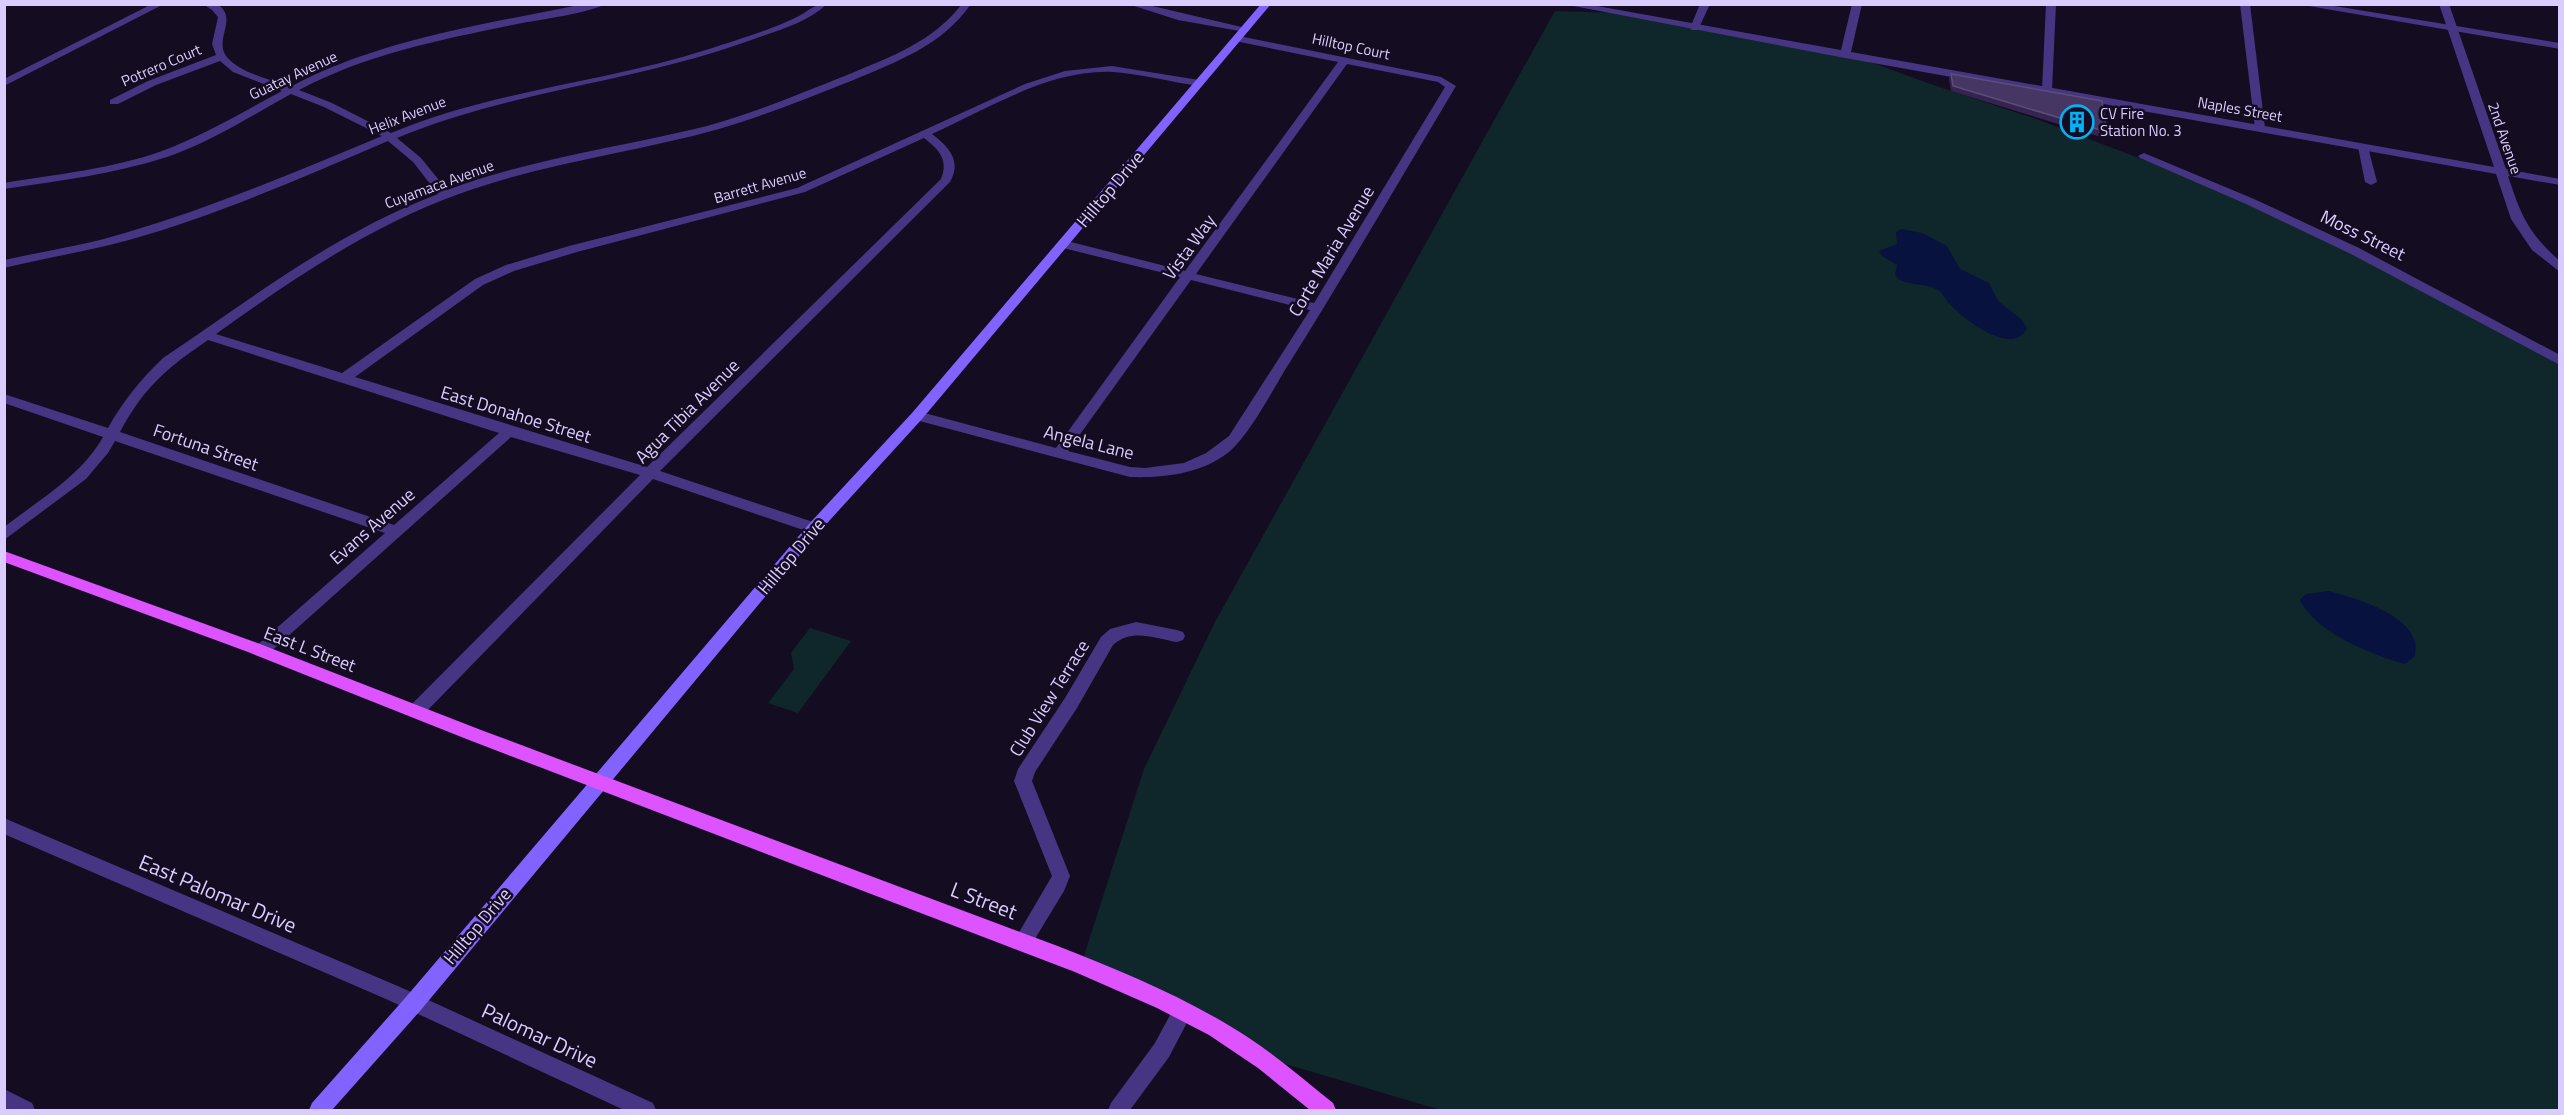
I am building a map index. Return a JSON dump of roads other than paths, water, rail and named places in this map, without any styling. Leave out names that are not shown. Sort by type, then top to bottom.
[{"type":"main road","name":"Hilltop Drive","points":[[319,1110],[413,1004],[814,528],[917,416],[1267,4]]},
{"type":"main road","name":"East L Street","points":[[4,556],[261,651],[601,782]]},
{"type":"main road","name":"L Street","points":[[601,782],[1023,941],[1138,989],[1183,1011],[1264,1060],[1326,1110]]},
{"type":"street","points":[[4,83],[160,4]]},
{"type":"street","points":[[207,4],[216,9],[222,17],[223,26],[217,43],[221,57],[237,70],[328,105],[390,137],[417,160],[445,195]]},
{"type":"street","name":"Guatay Avenue","points":[[4,186],[100,171],[164,154],[197,141],[289,90],[362,60],[423,41],[601,4]]},
{"type":"street","name":"Helix Avenue","points":[[4,264],[125,237],[182,219],[272,186],[454,112],[672,63],[713,51],[802,18],[824,4]]},
{"type":"street","name":"Cuyamaca Avenue","points":[[4,535],[81,475],[104,450],[125,410],[146,382],[168,361],[337,246],[398,214],[486,180],[689,133],[773,108],[914,50],[947,29],[967,4]]},
{"type":"street","points":[[1132,4],[1242,34]]},
{"type":"street","name":"Naples Street","points":[[1567,4],[2559,182]]},
{"type":"street","points":[[1695,28],[1705,4]]},
{"type":"street","points":[[1845,54],[1857,4]]},
{"type":"street","points":[[2047,90],[2051,4]]},
{"type":"street","points":[[2245,4],[2260,128]]},
{"type":"street","points":[[2301,4],[2559,46]]},
{"type":"street","name":"2nd Avenue","points":[[2444,4],[2517,219],[2536,247],[2559,268]]},
{"type":"street","name":"Hilltop Court","points":[[1242,34],[1345,60],[1441,80],[1451,86],[1449,91]]},
{"type":"street","name":"Potrero Court","points":[[114,102],[162,78],[221,57]]},
{"type":"street","name":"Vista Way","points":[[1059,453],[1191,275],[1345,60]]},
{"type":"street","name":"Barrett Avenue","points":[[345,378],[479,282],[510,268],[573,249],[801,190],[1029,86],[1065,74],[1112,69],[1199,82]]},
{"type":"street","name":"Corte Maria Avenue","points":[[1242,429],[1449,91]]},
{"type":"street","name":"Agua Tibia Avenue","points":[[416,711],[650,473],[946,180],[951,169],[950,158],[943,148],[925,134]]},
{"type":"street","points":[[2363,147],[2371,182]]},
{"type":"street","name":"Moss Street","points":[[2144,156],[2321,234],[2448,299],[2559,361]]},
{"type":"street","points":[[1063,244],[1317,308]]},
{"type":"street","name":"East Donahoe Street","points":[[207,335],[509,432],[650,473],[814,528]]},
{"type":"street","name":"Fortuna Street","points":[[4,398],[396,531]]},
{"type":"street","name":"Angela Lane","points":[[917,416],[1059,453],[1088,463],[1130,472],[1167,472],[1186,468],[1208,459],[1227,447],[1242,429]]},
{"type":"street","name":"Evans Avenue","points":[[261,651],[509,432]]},
{"type":"street","name":"Club View Terrace","points":[[1023,941],[1058,885],[1061,876],[1023,781],[1027,769],[1076,694],[1107,641],[1116,633],[1136,628],[1177,636]]},
{"type":"street","name":"East Palomar Drive","points":[[4,826],[393,993],[413,1004]]},
{"type":"street","name":"Palomar Drive","points":[[413,1004],[645,1110]]},
{"type":"street","points":[[1118,1110],[1162,1050],[1183,1011]]},
{"type":"street","points":[[4,1099],[25,1110]]},
{"type":"place","name":"CV Fire Station No. 3","points":[[2077,122]]}]
